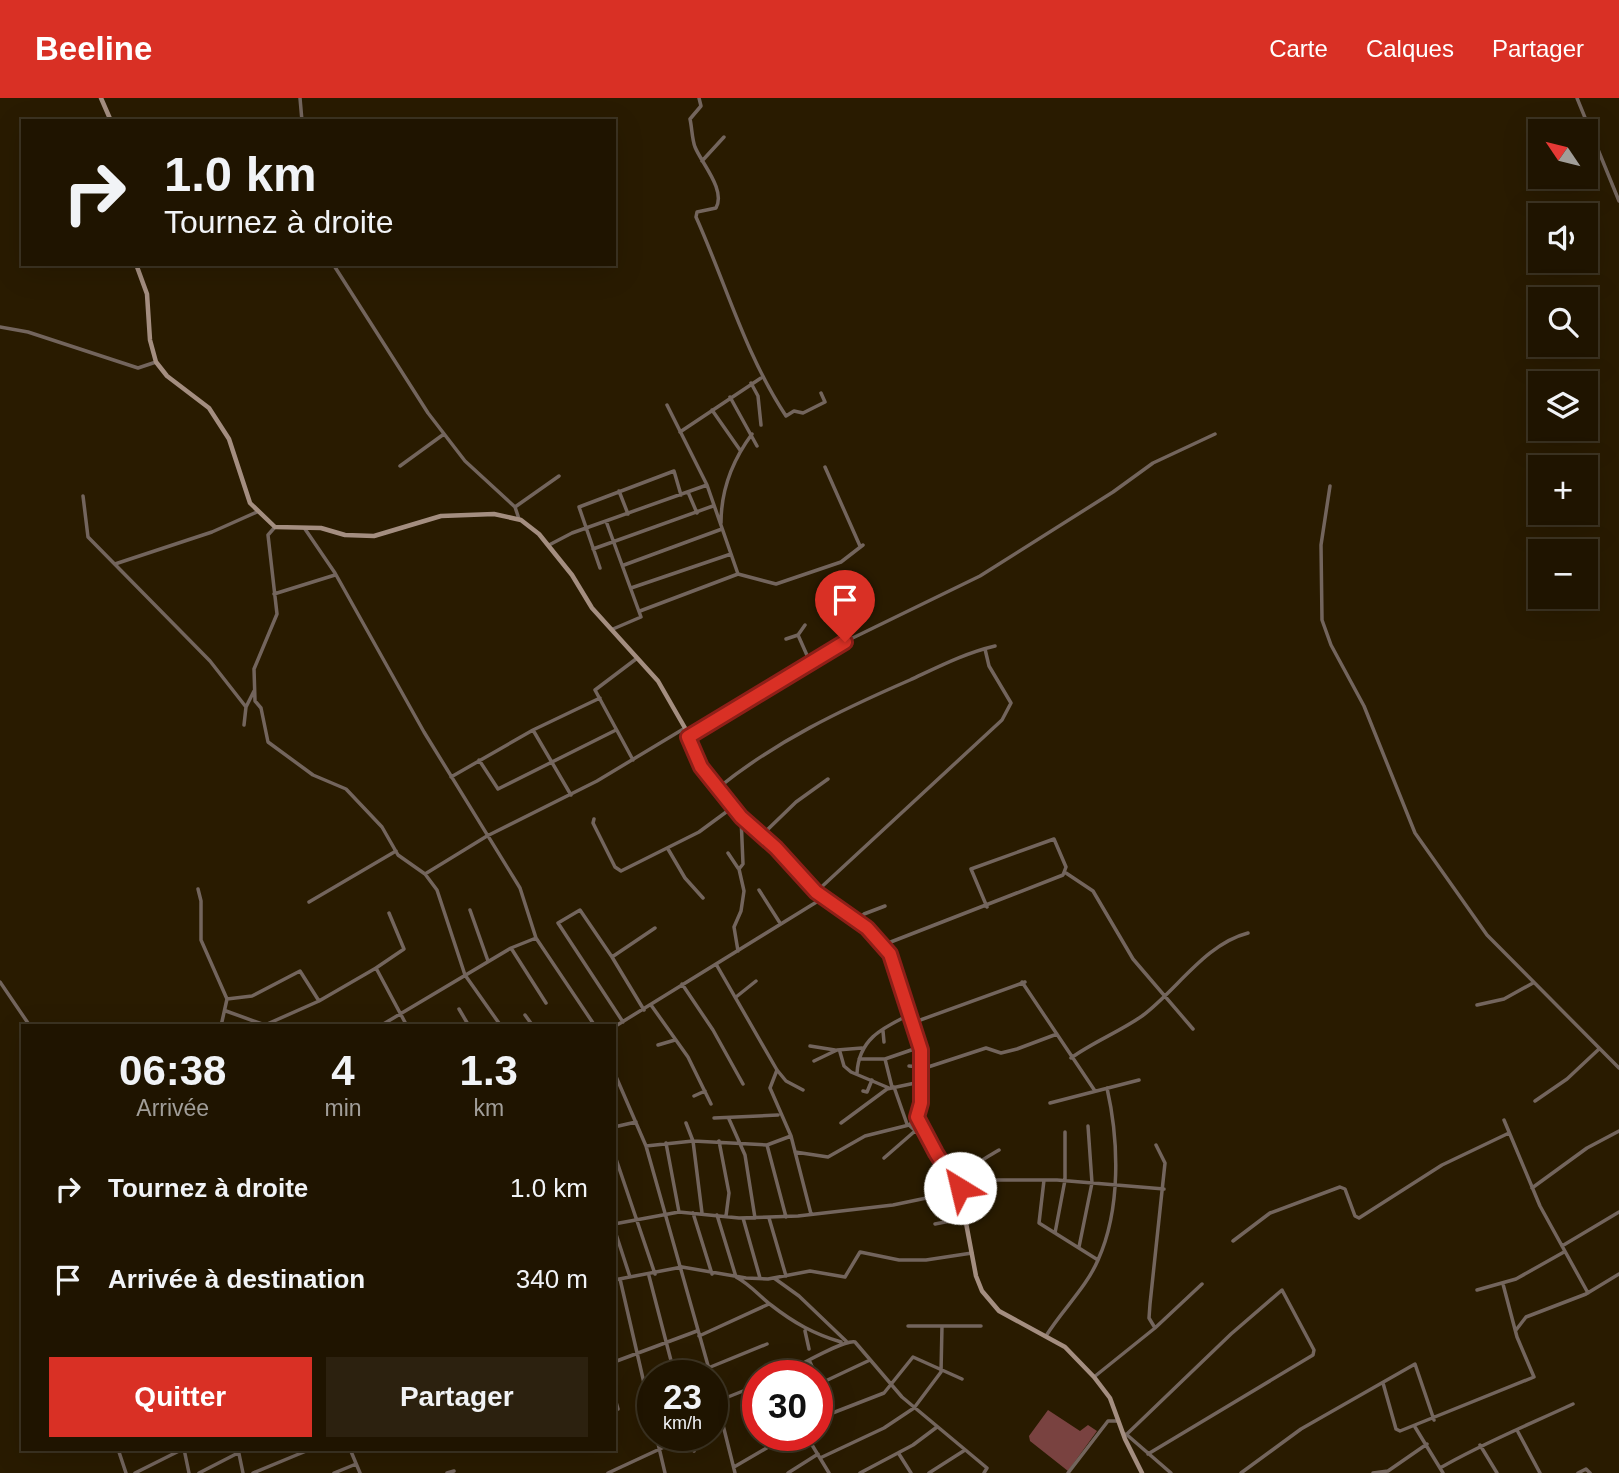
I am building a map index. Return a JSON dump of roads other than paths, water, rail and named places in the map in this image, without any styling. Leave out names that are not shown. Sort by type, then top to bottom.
[{"type":"street","points":[[101,98],[110,119]]},
{"type":"street","points":[[300,98],[302,119]]},
{"type":"street","points":[[699,98],[701,106],[691,119],[694,145],[713,180],[719,205],[697,212],[696,217],[718,268],[743,341],[761,377],[786,416],[794,411],[803,413],[825,402],[821,393]]},
{"type":"street","points":[[1577,98],[1619,201]]},
{"type":"street","points":[[702,161],[724,137]]},
{"type":"street","points":[[137,266],[147,294],[150,340],[156,362],[167,376],[209,408],[229,439],[242,484],[257,512],[275,527],[374,536],[441,516],[494,514],[519,519],[549,545],[592,608],[658,681],[685,728],[701,767],[741,817],[762,835],[816,892],[858,920],[883,945],[893,962],[920,1047],[921,1103],[917,1117],[908,1125],[865,1136],[828,1157],[795,1152]]},
{"type":"street","points":[[334,266],[368,314],[408,386],[478,475],[515,507],[519,519]]},
{"type":"street","points":[[0,327],[28,332],[138,368],[156,362]]},
{"type":"street","points":[[680,432],[761,377]]},
{"type":"street","points":[[751,383],[758,396],[761,425]]},
{"type":"street","points":[[730,397],[757,446]]},
{"type":"street","points":[[667,405],[707,485],[738,574]]},
{"type":"street","points":[[712,410],[740,450]]},
{"type":"street","points":[[400,466],[444,434]]},
{"type":"street","points":[[722,527],[727,481],[740,450],[752,434]]},
{"type":"street","points":[[688,737],[830,649],[981,576],[1113,492],[1153,463],[1215,434]]},
{"type":"street","points":[[640,611],[738,574],[776,583],[841,562],[861,545],[825,467]]},
{"type":"street","points":[[600,568],[579,507],[674,471],[681,495]]},
{"type":"street","points":[[515,507],[559,476]]},
{"type":"street","points":[[549,545],[606,521],[707,485]]},
{"type":"street","points":[[1330,486],[1321,545],[1322,620],[1331,645],[1364,706],[1415,833],[1486,935],[1619,1068]]},
{"type":"street","points":[[619,491],[628,514]]},
{"type":"street","points":[[688,492],[697,513]]},
{"type":"street","points":[[83,496],[88,537],[210,661],[246,707]]},
{"type":"street","points":[[593,549],[713,506]]},
{"type":"street","points":[[115,564],[212,532],[257,512]]},
{"type":"street","points":[[606,521],[624,565],[641,619],[613,629]]},
{"type":"street","points":[[275,527],[268,535],[276,614],[262,658],[254,669],[255,701],[261,708],[268,742],[313,775],[346,789],[382,827],[396,851],[425,874],[437,890],[465,975],[500,1024]]},
{"type":"street","points":[[624,565],[722,527]]},
{"type":"street","points":[[305,528],[336,575],[451,777],[520,888],[536,938],[594,1024]]},
{"type":"street","points":[[631,589],[731,554]]},
{"type":"street","points":[[274,594],[336,575]]},
{"type":"street","points":[[786,639],[798,635],[805,625]]},
{"type":"street","points":[[798,635],[810,662]]},
{"type":"street","points":[[718,788],[758,756],[865,698],[995,646]]},
{"type":"street","points":[[816,892],[1002,720],[1011,703],[989,666],[985,649]]},
{"type":"street","points":[[633,760],[595,690],[636,659]]},
{"type":"street","points":[[244,725],[246,707],[255,689]]},
{"type":"street","points":[[451,777],[533,730],[600,698]]},
{"type":"street","points":[[425,874],[487,836],[571,795],[685,728]]},
{"type":"street","points":[[533,730],[571,795]]},
{"type":"street","points":[[479,760],[498,789],[616,730]]},
{"type":"street","points":[[762,835],[796,802],[828,779]]},
{"type":"street","points":[[594,819],[593,823],[617,871],[699,832],[733,807]]},
{"type":"street","points":[[739,869],[743,864],[741,817]]},
{"type":"street","points":[[986,906],[971,869],[1054,839],[1066,873],[1093,891],[1104,904],[1133,959],[1193,1029]]},
{"type":"street","points":[[668,849],[685,878],[703,898]]},
{"type":"street","points":[[309,902],[396,851]]},
{"type":"street","points":[[728,853],[739,869],[743,899],[733,927],[738,951]]},
{"type":"street","points":[[883,945],[1066,873]]},
{"type":"street","points":[[198,889],[201,901],[201,940],[228,999],[222,1024]]},
{"type":"street","points":[[759,890],[780,923]]},
{"type":"street","points":[[616,1026],[823,898]]},
{"type":"street","points":[[858,920],[864,914],[885,906]]},
{"type":"street","points":[[470,910],[488,961]]},
{"type":"street","points":[[623,1022],[558,923],[580,910],[644,1010]]},
{"type":"street","points":[[267,1024],[319,1001],[404,949],[389,913]]},
{"type":"street","points":[[612,957],[655,928]]},
{"type":"street","points":[[1071,1058],[1138,1019],[1165,999],[1223,942],[1248,933]]},
{"type":"street","points":[[383,1024],[511,948],[536,938]]},
{"type":"street","points":[[511,948],[546,1003]]},
{"type":"street","points":[[716,964],[777,1070],[786,1081],[803,1090]]},
{"type":"street","points":[[376,968],[406,1024]]},
{"type":"street","points":[[228,999],[252,996],[300,971],[319,1001]]},
{"type":"street","points":[[736,997],[756,981]]},
{"type":"street","points":[[0,982],[29,1024]]},
{"type":"street","points":[[912,1023],[1024,982],[1095,1091]]},
{"type":"street","points":[[1477,1005],[1504,999],[1533,983]]},
{"type":"street","points":[[682,984],[713,1030],[743,1084]]},
{"type":"street","points":[[651,1005],[688,1057],[711,1104]]},
{"type":"street","points":[[459,1009],[468,1024]]},
{"type":"street","points":[[226,1011],[262,1024]]},
{"type":"street","points":[[526,1015],[532,1024]]},
{"type":"street","points":[[857,1073],[862,1048],[871,1035],[909,1015]]},
{"type":"street","points":[[883,1030],[884,1042]]},
{"type":"street","points":[[909,1066],[920,1068],[986,1048],[1001,1053],[1057,1034]]},
{"type":"street","points":[[658,1045],[674,1040]]},
{"type":"street","points":[[810,1046],[839,1051]]},
{"type":"street","points":[[859,1059],[885,1059],[920,1047]]},
{"type":"street","points":[[814,1061],[839,1051],[862,1048]]},
{"type":"street","points":[[1535,1101],[1567,1079],[1599,1049]]},
{"type":"street","points":[[839,1051],[844,1066],[891,1087]]},
{"type":"street","points":[[885,1059],[891,1087],[908,1125],[931,1144]]},
{"type":"street","points":[[777,1070],[770,1088],[779,1114],[791,1136],[811,1214]]},
{"type":"street","points":[[616,1077],[646,1146],[706,1360]]},
{"type":"street","points":[[863,1091],[867,1091],[872,1080]]},
{"type":"street","points":[[1050,1103],[1139,1080]]},
{"type":"street","points":[[841,1123],[891,1087],[920,1082]]},
{"type":"street","points":[[1045,1338],[1098,1260],[1108,1229],[1114,1184],[1113,1113],[1107,1088]]},
{"type":"street","points":[[694,1096],[705,1091]]},
{"type":"street","points":[[714,1118],[779,1114]]},
{"type":"street","points":[[917,1117],[960,1191],[978,1284],[999,1311],[1065,1347],[1094,1377],[1110,1398],[1142,1473]]},
{"type":"street","points":[[729,1119],[751,1184],[755,1218]]},
{"type":"street","points":[[1504,1120],[1532,1188],[1588,1293]]},
{"type":"street","points":[[616,1127],[636,1122]]},
{"type":"street","points":[[686,1123],[693,1141],[702,1213]]},
{"type":"street","points":[[1079,1247],[1092,1183],[1088,1126]]},
{"type":"street","points":[[884,1158],[915,1131]]},
{"type":"street","points":[[1532,1188],[1587,1148],[1619,1131]]},
{"type":"street","points":[[1055,1233],[1065,1180],[1065,1132]]},
{"type":"street","points":[[1233,1241],[1270,1213],[1340,1187],[1345,1189],[1355,1216],[1359,1218],[1442,1165],[1509,1133]]},
{"type":"street","points":[[646,1146],[693,1141],[767,1145],[791,1136]]},
{"type":"street","points":[[719,1141],[729,1193],[726,1216]]},
{"type":"street","points":[[666,1143],[679,1212]]},
{"type":"street","points":[[767,1145],[786,1217]]},
{"type":"street","points":[[1155,1328],[1149,1318],[1165,1163],[1156,1145]]},
{"type":"street","points":[[971,1179],[971,1170],[975,1164],[999,1150]]},
{"type":"street","points":[[616,1159],[654,1274]]},
{"type":"street","points":[[960,1191],[963,1181],[961,1171]]},
{"type":"street","points":[[963,1181],[1044,1179],[1164,1189]]},
{"type":"street","points":[[1044,1179],[1038,1220],[1098,1260]]},
{"type":"street","points":[[616,1225],[679,1212],[755,1218],[786,1217],[893,1205],[960,1191]]},
{"type":"street","points":[[1562,1246],[1619,1212]]},
{"type":"street","points":[[693,1213],[712,1275]]},
{"type":"street","points":[[717,1215],[736,1277],[750,1284],[769,1304],[804,1329],[844,1342],[855,1342],[914,1408],[987,1468],[984,1473]]},
{"type":"street","points":[[743,1217],[760,1278]]},
{"type":"street","points":[[769,1218],[786,1276]]},
{"type":"street","points":[[935,1224],[965,1218]]},
{"type":"street","points":[[616,1232],[630,1277]]},
{"type":"street","points":[[616,1280],[649,1276],[682,1267],[712,1275],[736,1277],[774,1278],[818,1271],[845,1277],[863,1251],[900,1260],[926,1260],[972,1253]]},
{"type":"street","points":[[1477,1290],[1503,1284],[1565,1251]]},
{"type":"street","points":[[1516,1330],[1526,1317],[1588,1293],[1619,1274]]},
{"type":"street","points":[[649,1276],[671,1360]]},
{"type":"street","points":[[774,1278],[799,1296],[844,1342]]},
{"type":"street","points":[[620,1279],[638,1360]]},
{"type":"street","points":[[1094,1377],[1155,1328],[1202,1284]]},
{"type":"street","points":[[1383,1383],[1396,1429],[1434,1419],[1534,1377],[1516,1330],[1503,1284]]},
{"type":"street","points":[[1126,1434],[1278,1290],[1282,1290],[1314,1350],[1313,1355],[1149,1454]]},
{"type":"street","points":[[616,1361],[666,1342],[699,1334],[769,1304]]},
{"type":"street","points":[[908,1326],[981,1326]]},
{"type":"street","points":[[788,1473],[819,1456],[884,1428],[914,1408],[942,1372],[942,1326]]},
{"type":"street","points":[[804,1329],[809,1349]]},
{"type":"street","points":[[813,1360],[844,1342]]},
{"type":"street","points":[[728,1360],[767,1344]]},
{"type":"street","points":[[833,1413],[879,1396],[914,1357],[962,1380]]},
{"type":"street","points":[[833,1374],[870,1360]]},
{"type":"street","points":[[1241,1473],[1301,1429],[1417,1365],[1434,1419]]},
{"type":"street","points":[[616,1402],[618,1409]]},
{"type":"street","points":[[1440,1468],[1480,1445],[1517,1431],[1573,1404]]},
{"type":"street","points":[[1069,1473],[1108,1421],[1119,1420]]},
{"type":"street","points":[[1415,1426],[1443,1473]]},
{"type":"street","points":[[860,1473],[898,1453],[937,1427]]},
{"type":"street","points":[[1517,1431],[1540,1473]]},
{"type":"street","points":[[1126,1434],[1171,1473]]},
{"type":"street","points":[[728,1442],[735,1473]]},
{"type":"street","points":[[1373,1473],[1388,1471],[1427,1444]]},
{"type":"street","points":[[1480,1445],[1497,1473]]},
{"type":"street","points":[[119,1451],[126,1473]]},
{"type":"street","points":[[135,1473],[179,1451]]},
{"type":"street","points":[[184,1451],[189,1473]]},
{"type":"street","points":[[200,1473],[238,1451],[243,1473]]},
{"type":"street","points":[[253,1473],[306,1451]]},
{"type":"street","points":[[351,1451],[359,1473]]},
{"type":"street","points":[[608,1473],[656,1451]]},
{"type":"street","points":[[660,1451],[665,1473]]},
{"type":"street","points":[[734,1467],[762,1451]]},
{"type":"street","points":[[816,1451],[829,1473]]},
{"type":"street","points":[[929,1473],[965,1451]]},
{"type":"street","points":[[898,1453],[911,1473]]},
{"type":"street","points":[[334,1473],[356,1464]]},
{"type":"street","points":[[1578,1473],[1584,1469],[1590,1473]]},
{"type":"street","points":[[447,1473],[454,1471]]}]
